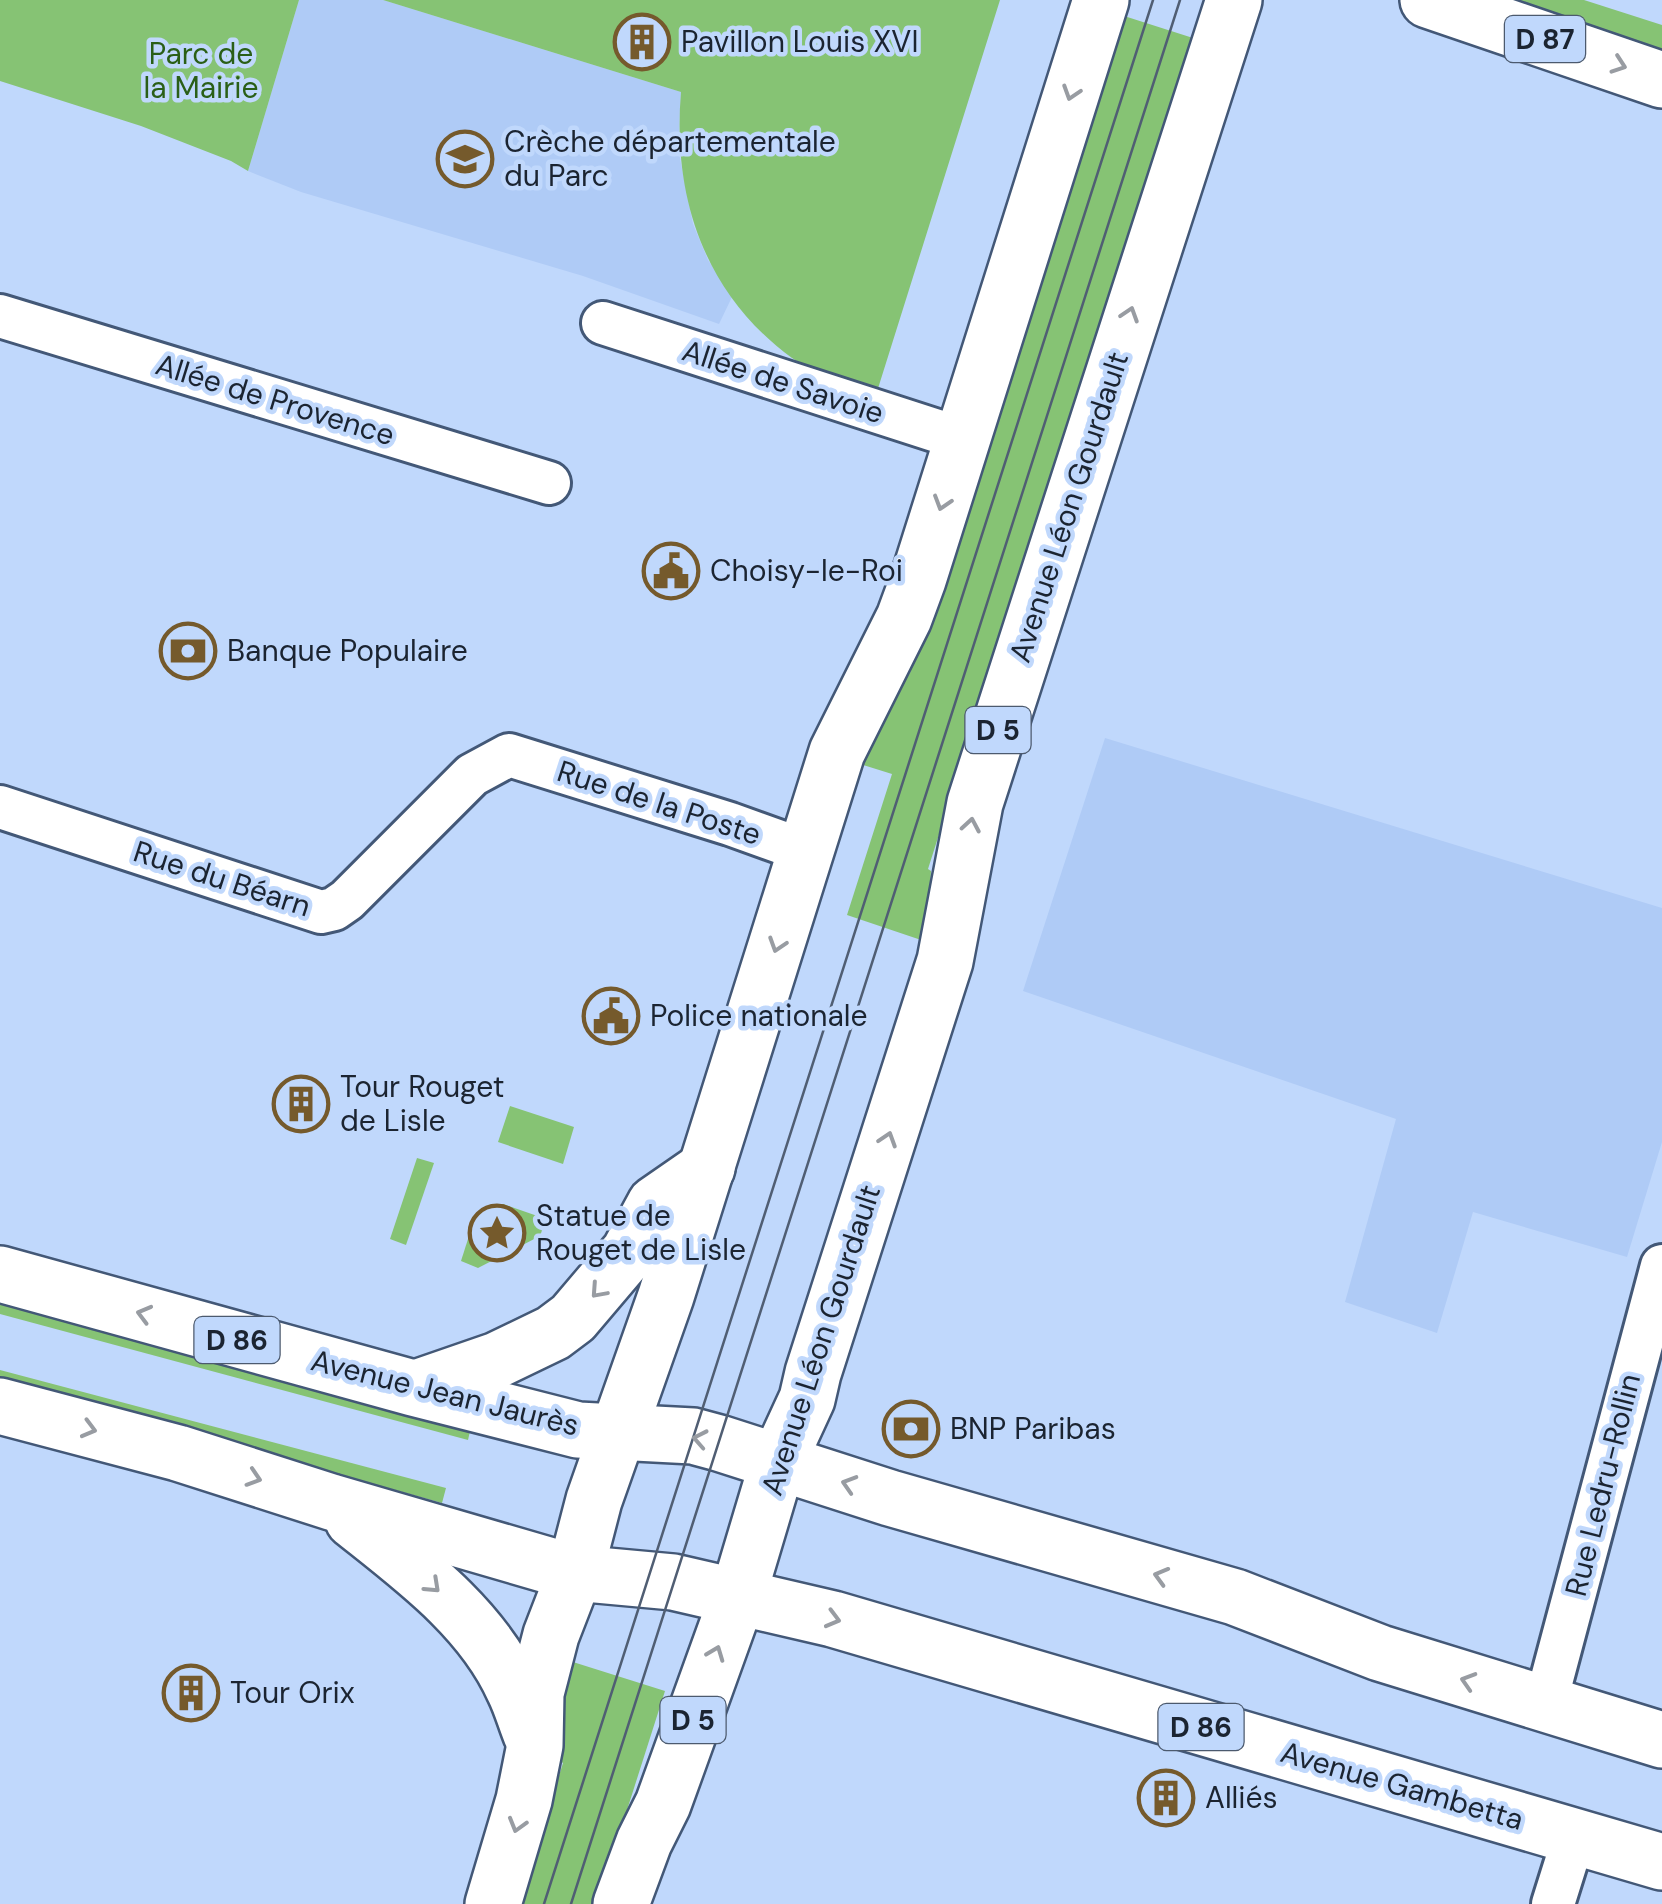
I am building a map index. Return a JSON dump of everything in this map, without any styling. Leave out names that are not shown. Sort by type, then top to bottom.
[{"type":"main road","points":[[493,1904],[518,1822],[535,1745],[541,1668],[575,1573],[594,1500],[707,1168],[837,752],[913,593],[1101,0]]},
{"type":"main road","name":"Avenue Léon Gourdault","points":[[738,1596],[778,1462],[807,1399],[812,1373],[945,961],[981,784],[1234,0]]},
{"type":"main road","name":"D 87","points":[[1428,0],[1662,80]]},
{"type":"main road","points":[[413,1388],[497,1360],[553,1333],[573,1318],[630,1252],[656,1204],[707,1168]]},
{"type":"main road","name":"Avenue Jean Jaurès","points":[[0,1274],[578,1430],[693,1436],[778,1462]]},
{"type":"main road","name":"D 86","points":[[0,1406],[178,1453],[575,1573],[646,1577],[738,1596]]},
{"type":"main road","name":"D 86","points":[[778,1462],[1235,1597],[1380,1653],[1662,1740]]},
{"type":"main road","points":[[331,1502],[413,1567],[454,1606],[513,1687],[535,1745]]},
{"type":"main road","name":"Avenue Gambetta","points":[[738,1596],[833,1619],[1662,1862]]},
{"type":"main road","name":"D 5","points":[[621,1904],[663,1804],[738,1596]]},
{"type":"street","name":"Allée de Provence","points":[[0,316],[549,483]]},
{"type":"street","name":"Allée de Savoie","points":[[603,323],[962,440]]},
{"type":"street","name":"Rue de la Poste","points":[[509,755],[808,852]]},
{"type":"street","name":"Rue du Béarn","points":[[0,807],[321,912],[347,900],[472,775],[509,755]]},
{"type":"street","name":"Rue Ledru-Rollin","points":[[1545,1704],[1662,1266]]},
{"type":"street","points":[[1554,1904],[1574,1836]]},
{"type":"shaded area","name":"Crèche départementale du Parc","points":[[299,0],[383,0],[681,92],[678,148],[693,224],[708,260],[732,297],[719,324],[583,276],[301,192],[248,171]]},
{"type":"shaded area","points":[[1105,738],[1662,908],[1662,1142],[1627,1257],[1473,1212],[1437,1333],[1345,1302],[1396,1119],[1023,991]]},
{"type":"green space","name":"Parc de la Mairie","points":[[0,0],[299,0],[248,171],[141,126],[0,81]]},
{"type":"green space","points":[[383,0],[1000,0],[875,398],[792,358],[736,304],[716,273],[689,205],[682,168],[681,92]]},
{"type":"green space","points":[[1506,0],[1584,0],[1662,25],[1662,49]]},
{"type":"green space","points":[[1121,15],[1193,38],[928,869],[931,871],[927,942],[847,915],[892,774],[860,764],[873,727],[910,673]]},
{"type":"green space","points":[[510,1106],[574,1127],[563,1164],[498,1142]]},
{"type":"green space","points":[[417,1158],[434,1163],[406,1245],[390,1239]]},
{"type":"green space","points":[[503,1204],[546,1219],[540,1236],[478,1268],[461,1261],[475,1217]]},
{"type":"green space","points":[[0,1299],[471,1427],[468,1440],[0,1314]]},
{"type":"green space","points":[[0,1370],[446,1488],[442,1503],[0,1381]]},
{"type":"green space","points":[[573,1662],[665,1691],[597,1904],[518,1904],[563,1763],[559,1760],[563,1692]]},
{"type":"tram line","points":[[544,1904],[1153,0]]},
{"type":"tram line","points":[[571,1904],[1180,0]]},
{"type":"place","name":"Pavillon Louis XVI","points":[[642,42]]},
{"type":"place","name":"Crèche départementale du Parc","points":[[465,159]]},
{"type":"place","name":"Choisy-le-Roi","points":[[671,571]]},
{"type":"place","name":"Banque Populaire","points":[[188,651]]},
{"type":"place","name":"Police nationale","points":[[611,1016]]},
{"type":"place","name":"Tour Rouget de Lisle","points":[[301,1104]]},
{"type":"place","name":"Statue de Rouget de Lisle","points":[[497,1233]]},
{"type":"place","name":"BNP Paribas","points":[[911,1429]]},
{"type":"place","name":"Tour Orix","points":[[191,1693]]},
{"type":"place","name":"Alliés","points":[[1166,1798]]}]
